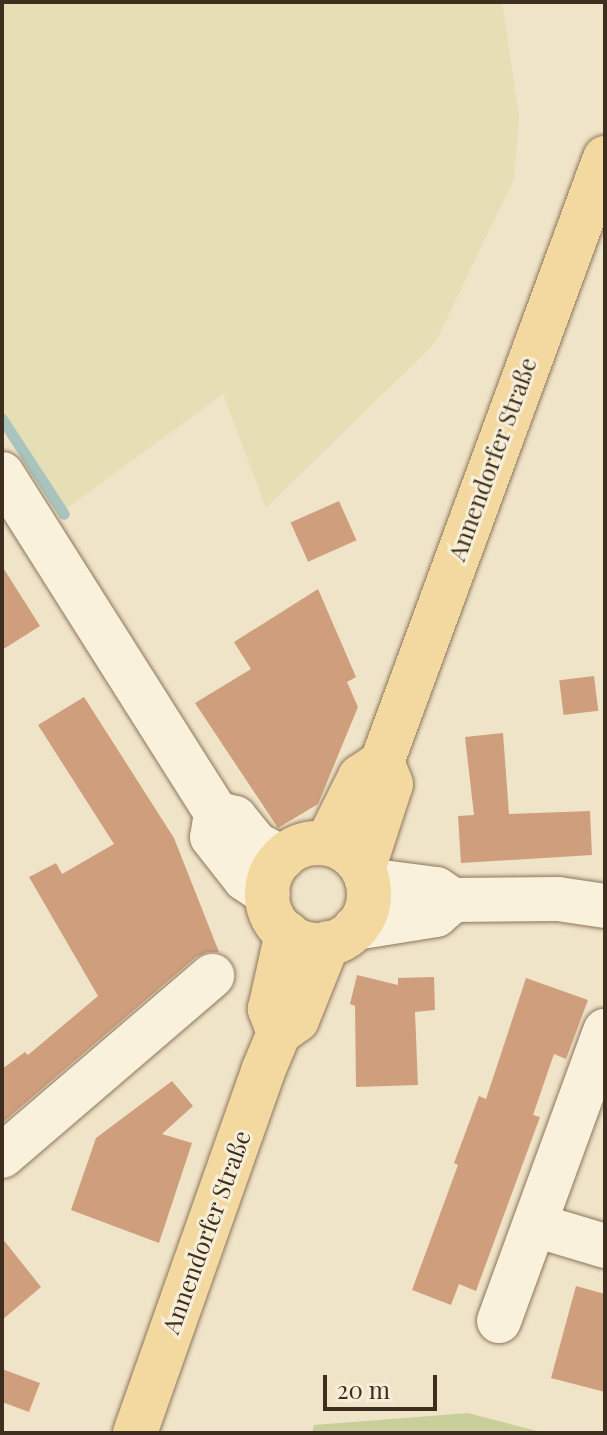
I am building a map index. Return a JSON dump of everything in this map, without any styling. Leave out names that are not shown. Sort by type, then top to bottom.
[{"type":"main road","name":"Annendorfer Straße","points":[[327,843],[360,777],[382,762],[605,158]]},
{"type":"main road","name":"Annendorfer Straße","points":[[365,875],[391,784],[382,762]]},
{"type":"main road","points":[[327,843],[348,853],[365,875],[366,910],[323,935],[272,914],[275,876],[302,845],[327,843]]},
{"type":"main road","name":"Annendorfer Straße","points":[[135,1433],[279,1033],[270,1009],[323,935]]},
{"type":"street","points":[[2,474],[216,813],[235,818],[256,844],[275,876]]},
{"type":"street","points":[[365,875],[436,889],[453,900],[558,899],[605,906]]},
{"type":"street","points":[[323,935],[436,915],[453,900]]},
{"type":"street","points":[[2,1156],[212,976]]},
{"type":"street","points":[[499,1321],[605,1031]]},
{"type":"street","points":[[535,1225],[605,1246]]},
{"type":"shaded area","points":[[2,2],[502,2],[519,116],[514,179],[435,343],[266,508],[223,394],[60,513],[2,410]]},
{"type":"green space","points":[[468,1413],[545,1433],[312,1433],[314,1425]]},
{"type":"building","points":[[339,501],[356,540],[308,562],[291,523]]},
{"type":"building","points":[[2,566],[40,626],[2,650]]},
{"type":"building","points":[[318,589],[356,677],[347,682],[358,707],[318,804],[278,828],[195,703],[251,669],[234,642]]},
{"type":"building","points":[[594,676],[598,711],[564,715],[559,680]]},
{"type":"building","points":[[84,697],[174,838],[219,952],[207,952],[196,957],[2,1123],[2,1069],[25,1052],[28,1055],[98,996],[29,877],[56,863],[62,874],[114,844],[38,725]]},
{"type":"building","points":[[503,733],[509,814],[590,811],[592,855],[461,863],[458,816],[474,815],[465,737]]},
{"type":"building","points":[[357,975],[398,985],[398,978],[434,977],[435,1010],[415,1012],[418,1085],[356,1087],[355,1006],[350,1004]]},
{"type":"building","points":[[526,978],[588,1000],[566,1059],[554,1054],[533,1115],[540,1117],[476,1291],[459,1284],[451,1305],[412,1290],[458,1165],[454,1163],[479,1096],[486,1099]]},
{"type":"building","points":[[172,1081],[193,1106],[162,1134],[192,1143],[159,1243],[71,1210],[96,1138]]},
{"type":"building","points":[[2,1238],[41,1287],[2,1320]]},
{"type":"building","points":[[576,1286],[605,1294],[605,1392],[551,1378]]},
{"type":"building","points":[[2,1369],[40,1383],[29,1412],[2,1402]]},
{"type":"waterway","points":[[2,419],[64,514]]}]
